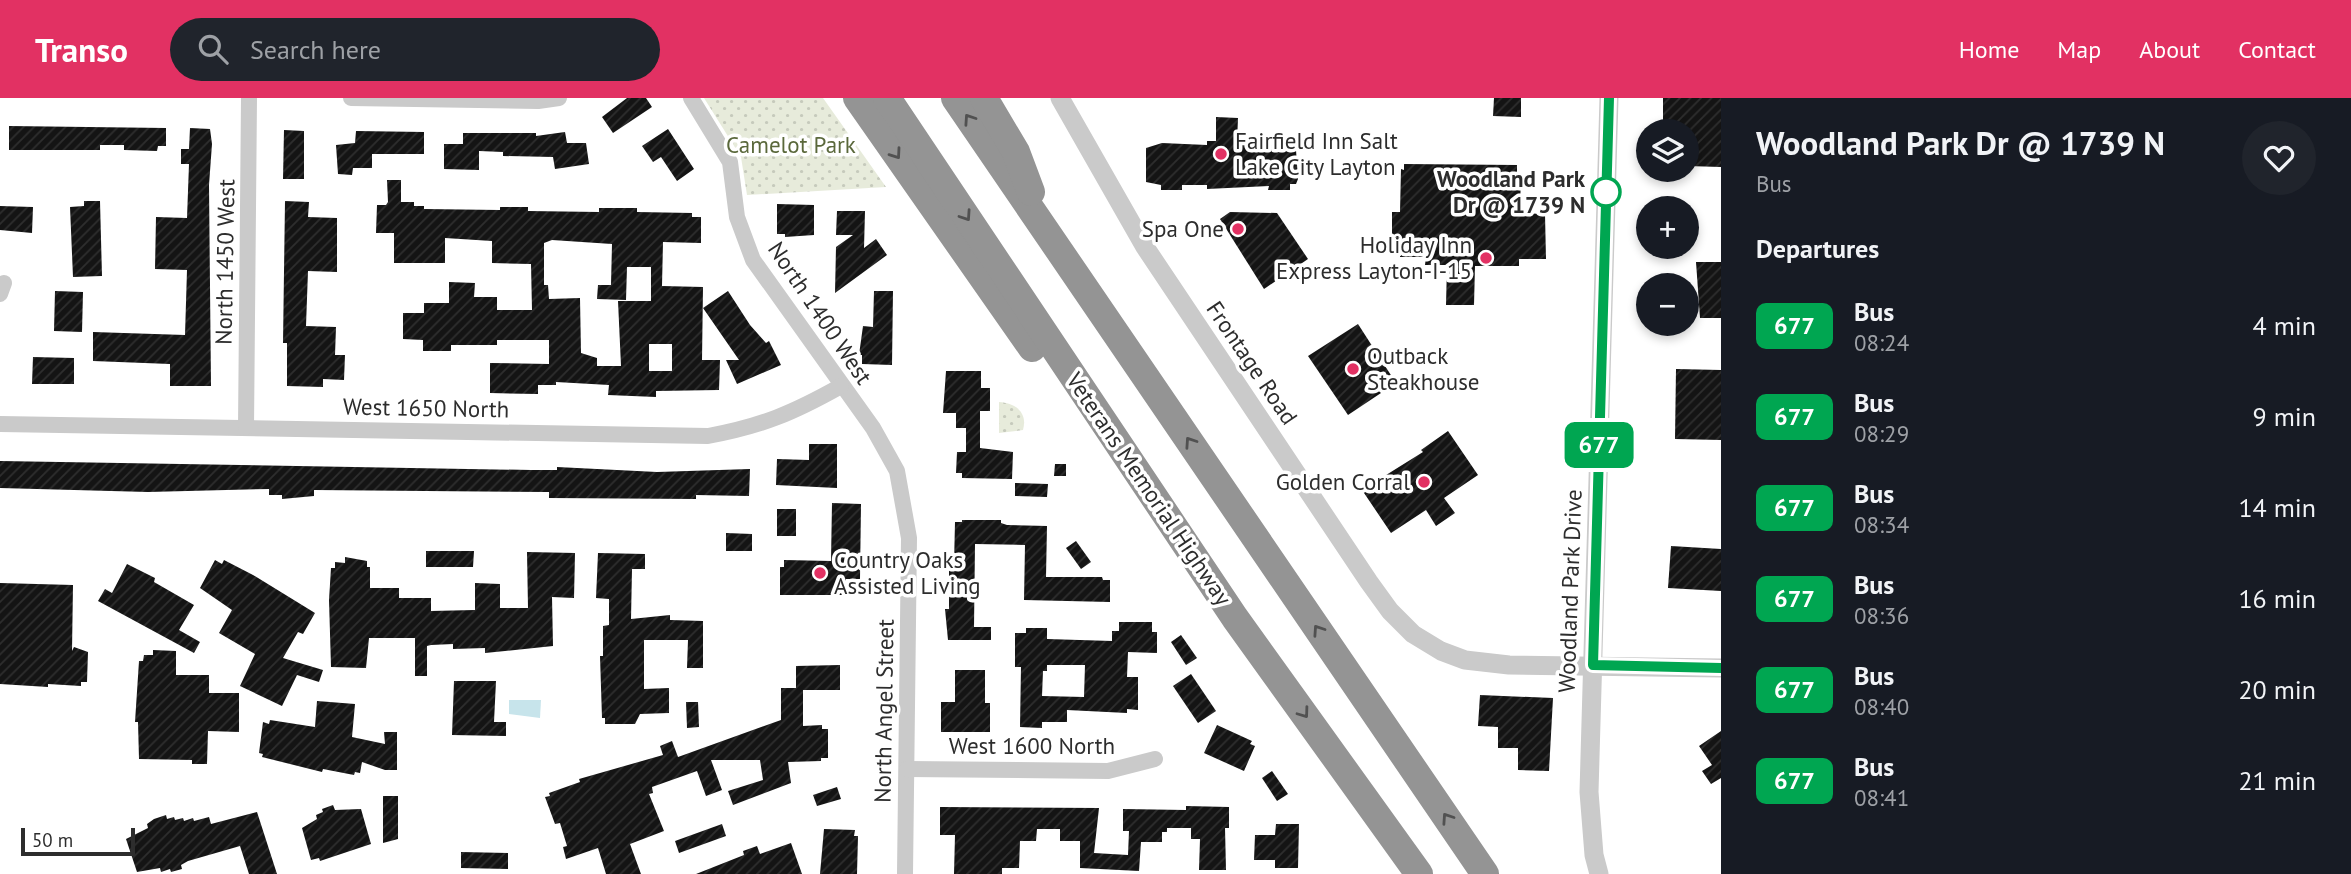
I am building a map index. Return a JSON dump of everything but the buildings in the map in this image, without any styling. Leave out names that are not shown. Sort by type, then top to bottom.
[{"type":"highway","points":[[857,98],[1195,582],[1235,618]]},
{"type":"highway","name":"Veterans Memorial Highway","points":[[887,98],[1235,618],[1419,874]]},
{"type":"highway","points":[[955,98],[1485,874]]},
{"type":"highway","points":[[984,98],[1016,152],[1049,237]]},
{"type":"street","name":"North 1450 West","points":[[246,427],[249,98]]},
{"type":"street","points":[[351,98],[538,102],[559,98]]},
{"type":"street","name":"North 1400 West","points":[[691,98],[730,162],[737,217],[753,260],[873,428],[897,471],[905,506]]},
{"type":"street","name":"Frontage Road","points":[[1060,98],[1127,218],[1382,601],[1401,623],[1423,641],[1459,658],[1482,663],[1721,668]]},
{"type":"street","name":"Woodland Park Drive","points":[[1599,874],[1594,855],[1589,792],[1609,98]]},
{"type":"street","name":"West 1650 North","points":[[0,424],[708,436],[753,427],[789,415],[841,386]]},
{"type":"street","name":"North Angel Street","points":[[905,506],[909,538],[905,874]]},
{"type":"street","name":"West 1600 North","points":[[907,769],[1108,771],[1155,759]]},
{"type":"green space","name":"Camelot Park","points":[[704,98],[823,98],[886,187],[747,195],[741,157]]},
{"type":"green space","points":[[999,402],[1010,404],[1022,413],[1023,430],[999,433]]},
{"type":"water","points":[[509,700],[541,700],[540,718],[509,714]]},
{"type":"bus line","name":"677","points":[[1609,98],[1593,665],[1721,668]]},
{"type":"place","name":"Fairfield Inn Salt Lake City Layton","points":[[1221,154]]},
{"type":"place","name":"Woodland Park Dr @ 1739 N","points":[[1606,192]]},
{"type":"place","name":"Spa One","points":[[1238,229]]},
{"type":"place","name":"Holiday Inn Express Layton-I-15","points":[[1486,258]]},
{"type":"place","name":"Outback Steakhouse","points":[[1353,369]]},
{"type":"place","name":"Golden Corral","points":[[1424,482]]},
{"type":"place","name":"Country Oaks Assisted Living","points":[[820,573]]}]
